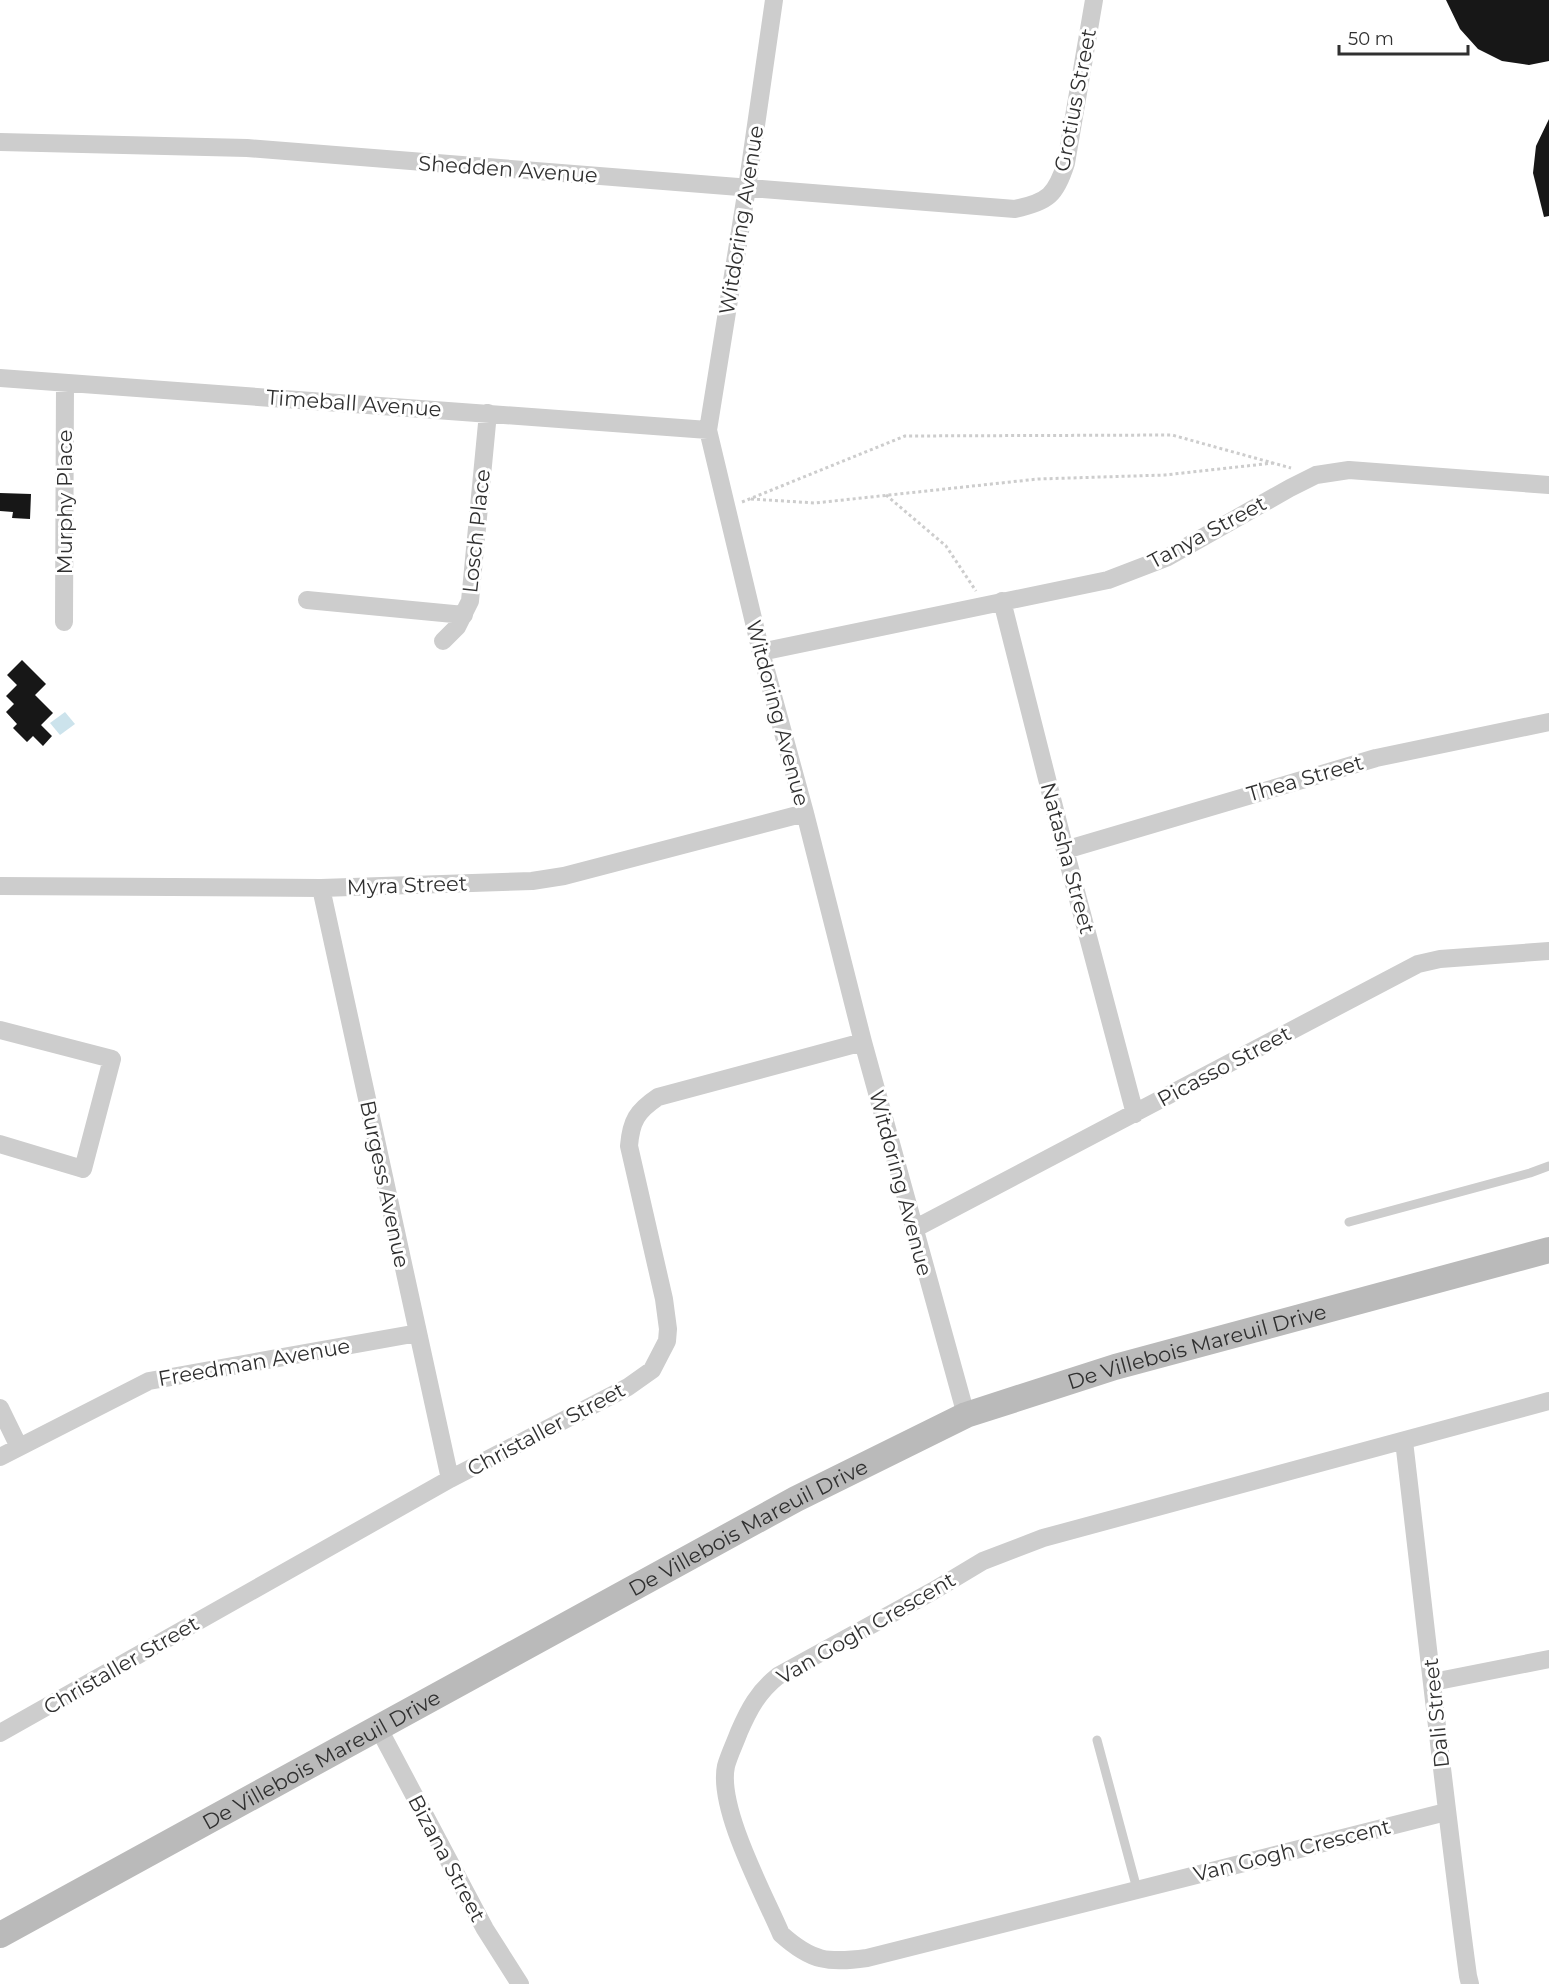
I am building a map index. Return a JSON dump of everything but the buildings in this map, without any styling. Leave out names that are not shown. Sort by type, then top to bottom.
[{"type":"main road","name":"De Villebois Mareuil Drive","points":[[0,1935],[796,1499],[966,1414],[1115,1367],[1549,1250]]},
{"type":"street","name":"Witdoring Avenue","points":[[774,0],[747,188],[708,430],[761,652],[805,813],[863,1042],[966,1414]]},
{"type":"street","name":"Grotius Street","points":[[1015,209],[1036,205],[1046,199],[1060,184],[1066,163],[1094,0]]},
{"type":"street","name":"Shedden Avenue","points":[[0,142],[247,148],[1015,209]]},
{"type":"street","name":"Timeball Avenue","points":[[0,378],[708,430]]},
{"type":"street","name":"Murphy Place","points":[[64,622],[65,383]]},
{"type":"street","name":"Losch Place","points":[[442,641],[457,627],[470,601],[488,413]]},
{"type":"street","name":"Tanya Street","points":[[761,652],[1107,580],[1168,557],[1316,475],[1349,470],[1549,485]]},
{"type":"street","points":[[307,600],[464,615]]},
{"type":"street","name":"Natasha Street","points":[[1002,601],[1135,1114]]},
{"type":"street","name":"Thea Street","points":[[1065,850],[1376,758],[1549,722]]},
{"type":"street","name":"Myra Street","points":[[0,886],[321,888],[532,881],[564,876],[805,813]]},
{"type":"street","name":"Burgess Avenue","points":[[321,888],[450,1479]]},
{"type":"street","name":"Picasso Street","points":[[914,1229],[1418,964],[1440,959],[1549,951]]},
{"type":"street","points":[[0,1030],[112,1059],[83,1169],[0,1144]]},
{"type":"street","name":"Christaller Street","points":[[0,1733],[450,1479],[628,1387],[652,1370],[667,1341],[668,1329],[664,1299],[629,1146],[630,1131],[642,1108],[658,1098],[863,1042]]},
{"type":"street","name":"Freedman Avenue","points":[[0,1457],[149,1381],[418,1333]]},
{"type":"street","name":"Van Gogh Crescent","points":[[1446,1812],[867,1958],[837,1962],[817,1958],[794,1946],[781,1934],[736,1831],[726,1794],[726,1767],[746,1715],[764,1687],[778,1676],[983,1561],[1042,1538],[1549,1401]]},
{"type":"street","points":[[0,1408],[19,1446]]},
{"type":"street","name":"Dali Street","points":[[1404,1441],[1446,1812],[1470,1984]]},
{"type":"street","points":[[1433,1682],[1549,1659]]},
{"type":"street","name":"Bizana Street","points":[[379,1729],[485,1929],[520,1984]]},
{"type":"lane","points":[[1349,1222],[1549,1166]]},
{"type":"lane","points":[[1097,1740],[1137,1889]]},
{"type":"path","points":[[727,510],[905,436],[1172,435],[1316,475]]},
{"type":"path","points":[[749,499],[815,503],[1038,479],[1165,475],[1275,463]]},
{"type":"path","points":[[886,495],[946,546],[975,589],[980,605]]},
{"type":"water","points":[[65,712],[75,724],[60,735],[50,723]]}]
